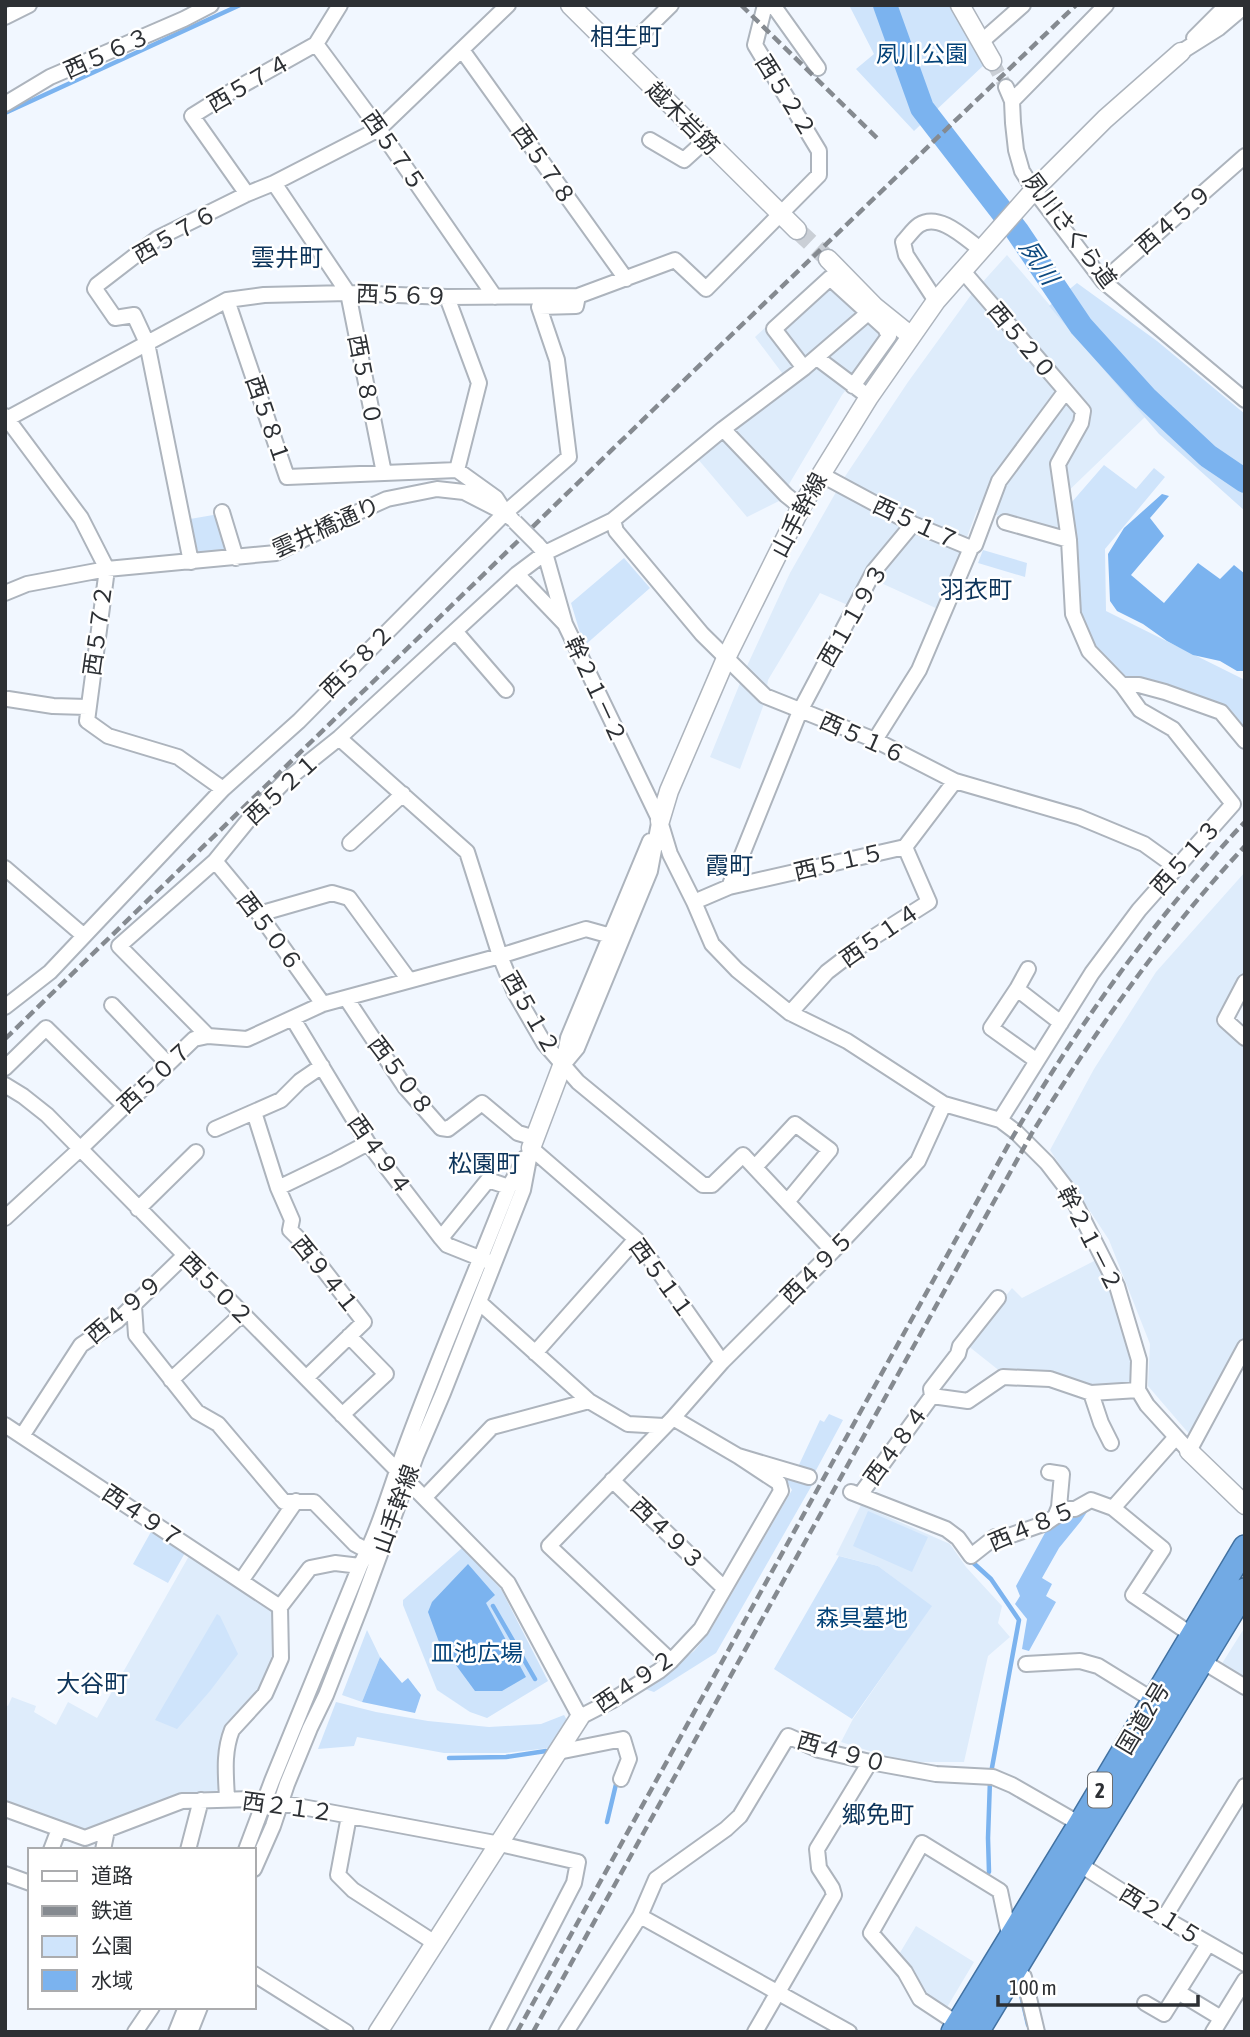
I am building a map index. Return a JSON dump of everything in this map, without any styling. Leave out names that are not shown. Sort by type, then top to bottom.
[{"type":"highway","name":"国道2号","points":[[963,2029],[1010,1940],[1245,1547]]},
{"type":"highway","name":"国道2号","points":[[963,2029],[1079,1864],[1245,1590]]},
{"type":"street","points":[[5,17],[29,5]]},
{"type":"street","points":[[174,5],[184,19]]},
{"type":"street","name":"西５６３","points":[[5,104],[50,77],[211,5]]},
{"type":"street","points":[[316,44],[340,5]]},
{"type":"street","name":"越木岩筋","points":[[570,5],[797,230]]},
{"type":"street","points":[[620,55],[671,5]]},
{"type":"street","name":"西５２２","points":[[765,5],[755,46],[819,151],[819,176],[780,214]]},
{"type":"street","points":[[773,5],[818,68]]},
{"type":"street","points":[[960,5],[992,61]]},
{"type":"street","points":[[981,42],[1023,5]]},
{"type":"street","name":"夙川さくら道","points":[[1106,5],[1009,94],[1016,150],[1022,171],[1104,281],[1245,400]]},
{"type":"street","points":[[1034,190],[1105,119],[1181,52],[1227,5]]},
{"type":"street","points":[[1181,52],[1219,28],[1245,6]]},
{"type":"street","name":"西５７６","points":[[191,562],[148,343],[134,315],[115,318],[95,289],[97,285],[158,239],[379,129],[463,50],[498,9]]},
{"type":"street","name":"西５７５","points":[[316,44],[379,129],[495,297]]},
{"type":"street","name":"西５７４","points":[[247,194],[192,116],[316,44]]},
{"type":"street","name":"西５７８","points":[[463,50],[626,279]]},
{"type":"street","points":[[650,140],[684,160],[706,140]]},
{"type":"street","name":"西４５９","points":[[1104,281],[1245,156]]},
{"type":"street","name":"西５８０","points":[[274,183],[348,293],[384,473]]},
{"type":"street","name":"山手幹線","points":[[562,1066],[577,1048],[650,871],[669,791],[727,656],[801,507],[869,397],[911,336],[962,270],[1034,190]]},
{"type":"street","name":"西５６９","points":[[6,418],[227,300],[264,295],[348,293],[447,297],[578,296],[676,260],[706,289],[780,214]]},
{"type":"street","points":[[936,302],[906,255],[903,242],[920,225],[936,221],[986,244]]},
{"type":"street","points":[[828,259],[876,307],[911,336]]},
{"type":"street","name":"西５２０","points":[[962,270],[1083,411]]},
{"type":"street","points":[[804,368],[774,329],[830,278],[885,328],[889,336],[853,386]]},
{"type":"street","name":"西５８２","points":[[7,1002],[50,972],[222,789],[299,721],[510,518],[569,457],[557,360],[539,307],[576,306],[578,296]]},
{"type":"street","points":[[447,297],[479,383],[457,470],[496,498],[510,518],[541,548],[613,520],[723,429],[817,358],[867,313]]},
{"type":"street","name":"西５８１","points":[[227,300],[287,477],[457,470]]},
{"type":"street","points":[[817,358],[869,397]]},
{"type":"street","points":[[971,548],[975,545],[999,481],[1065,392]]},
{"type":"street","name":"西５１３","points":[[1000,1120],[1092,973],[1139,910],[1233,804],[1173,729],[1140,710],[1122,685],[1089,651],[1073,614],[1069,540],[1058,464],[1081,423],[1083,411]]},
{"type":"street","name":"西５７２","points":[[6,418],[81,518],[107,569],[87,721],[108,736],[178,757],[222,789]]},
{"type":"street","points":[[723,429],[786,495],[801,507]]},
{"type":"street","name":"西５１７","points":[[820,474],[913,524],[971,548],[919,670],[875,740]]},
{"type":"street","name":"雲井橋通り","points":[[5,593],[26,584],[107,569],[276,553],[387,499],[437,489],[464,492],[510,518]]},
{"type":"street","points":[[222,512],[236,558]]},
{"type":"street","name":"西５１６","points":[[613,520],[616,531],[702,634],[765,696],[875,740],[955,781],[1079,817],[1144,844],[1176,867]]},
{"type":"street","points":[[1005,522],[1069,540]]},
{"type":"street","name":"西１１９３","points":[[729,887],[800,711],[874,571],[913,524]]},
{"type":"street","name":"西５２１","points":[[208,1036],[119,946],[215,861],[255,811],[284,782],[339,738],[517,574],[541,548]]},
{"type":"street","name":"幹２１－２","points":[[541,548],[565,624],[660,821],[670,854],[695,902],[712,944],[737,970],[790,1013],[847,1041],[944,1104],[1000,1120],[1047,1163],[1067,1189],[1117,1286],[1139,1360],[1138,1390]]},
{"type":"street","points":[[517,574],[565,624]]},
{"type":"street","points":[[455,631],[506,690]]},
{"type":"street","points":[[1122,685],[1139,685],[1165,692],[1221,712],[1245,741]]},
{"type":"street","points":[[8,699],[53,706],[87,707]]},
{"type":"street","name":"西５１２","points":[[339,738],[467,852],[500,956],[515,993],[544,1043],[562,1066],[703,1185],[712,1185],[743,1155],[755,1167]]},
{"type":"street","name":"西５１５","points":[[695,902],[729,887],[905,847],[955,781]]},
{"type":"street","points":[[1233,804],[1245,792]]},
{"type":"street","points":[[350,843],[403,794]]},
{"type":"street","name":"山手幹線","points":[[256,1864],[362,1603],[402,1475],[487,1261],[509,1187],[533,1143],[562,1066],[568,1038],[640,861],[660,821]]},
{"type":"street","name":"西５１４","points":[[790,1013],[827,972],[866,942],[929,902],[905,847]]},
{"type":"street","name":"西５０６","points":[[215,861],[259,914],[323,1004]]},
{"type":"street","points":[[5,868],[83,935]]},
{"type":"street","points":[[259,914],[332,893],[349,898],[409,980]]},
{"type":"street","name":"西５０７","points":[[5,1218],[194,1039],[208,1036],[247,1039],[323,1004],[500,956],[586,929],[611,936]]},
{"type":"street","points":[[1028,969],[991,1028],[1037,1061]]},
{"type":"street","points":[[1245,982],[1225,1020],[1245,1038]]},
{"type":"street","points":[[1017,989],[1061,1023]]},
{"type":"street","name":"西５０８","points":[[346,998],[405,1087],[441,1128],[448,1129],[482,1103],[533,1143]]},
{"type":"street","points":[[112,1005],[167,1063]]},
{"type":"street","name":"西４９４","points":[[293,1019],[368,1143],[441,1238],[447,1245],[487,1261]]},
{"type":"street","points":[[5,1068],[46,1028],[124,1105]]},
{"type":"street","points":[[215,1129],[281,1100],[300,1081],[322,1066]]},
{"type":"street","name":"西５０２","points":[[5,1085],[47,1115],[508,1583],[580,1717]]},
{"type":"street","name":"西４９５","points":[[671,1661],[549,1546],[722,1362],[918,1161],[944,1104]]},
{"type":"street","name":"西９４１","points":[[254,1112],[278,1188],[292,1220],[290,1230],[303,1243],[363,1322],[349,1336]]},
{"type":"street","points":[[787,1202],[830,1150],[795,1124],[755,1167],[787,1202],[833,1251]]},
{"type":"street","points":[[278,1188],[368,1143]]},
{"type":"street","name":"山手幹線","points":[[248,1848],[264,1801],[360,1566],[479,1302],[487,1261],[523,1190],[533,1143]]},
{"type":"street","name":"西５１１","points":[[533,1143],[636,1239],[722,1362]]},
{"type":"street","points":[[138,1209],[196,1152]]},
{"type":"street","points":[[441,1238],[488,1180],[509,1187]]},
{"type":"street","points":[[535,1353],[636,1239]]},
{"type":"street","name":"西４９９","points":[[22,1436],[81,1345],[117,1321],[184,1256]]},
{"type":"street","name":"西４８４","points":[[971,1556],[958,1538],[946,1529],[856,1493],[932,1395],[931,1389],[958,1354],[960,1346],[998,1298]]},
{"type":"street","points":[[479,1302],[589,1401],[628,1424],[668,1422],[738,1456],[809,1477]]},
{"type":"street","points":[[134,1306],[136,1335],[197,1412],[218,1424],[284,1502],[314,1502],[355,1544],[368,1551]]},
{"type":"street","points":[[171,1380],[242,1314]]},
{"type":"street","points":[[306,1378],[349,1336],[386,1374],[342,1415]]},
{"type":"street","points":[[1189,1451],[1245,1348]]},
{"type":"street","points":[[932,1395],[968,1401],[1003,1377],[1050,1379],[1091,1393],[1138,1390],[1147,1405],[1189,1451],[1245,1505]]},
{"type":"street","points":[[1091,1393],[1111,1443]]},
{"type":"street","points":[[425,1497],[492,1427],[589,1401]]},
{"type":"street","name":"西４９７","points":[[5,1425],[280,1607]]},
{"type":"street","points":[[1176,1437],[1113,1508],[1163,1549],[1133,1595],[1192,1635]]},
{"type":"street","name":"西４９２","points":[[378,2032],[580,1717],[611,1701],[671,1661],[701,1629],[782,1491],[779,1483],[738,1456]]},
{"type":"street","points":[[1049,1472],[1062,1474],[1060,1508]]},
{"type":"street","name":"西４９３","points":[[612,1480],[724,1588]]},
{"type":"street","name":"西４８５","points":[[971,1556],[995,1537],[1000,1539],[1046,1523],[1060,1508],[1074,1509],[1091,1500],[1113,1508]]},
{"type":"street","points":[[241,1581],[296,1501]]},
{"type":"street","points":[[227,1799],[224,1765],[232,1730],[265,1694],[281,1658],[280,1607],[310,1568],[335,1563],[360,1566]]},
{"type":"street","points":[[1027,1664],[1080,1661],[1098,1666],[1153,1700]]},
{"type":"street","points":[[1202,1661],[1245,1688]]},
{"type":"street","name":"西４９０","points":[[640,1916],[656,1879],[740,1816],[788,1736],[819,1750],[870,1762],[936,1774],[993,1777],[1080,1824]]},
{"type":"street","points":[[558,1752],[623,1739],[629,1759],[621,1779]]},
{"type":"street","points":[[755,2032],[834,1895],[819,1868],[817,1849],[870,1762]]},
{"type":"street","points":[[1164,1918],[1245,1786]]},
{"type":"street","points":[[189,1848],[201,1800]]},
{"type":"street","name":"西２１２","points":[[5,1809],[85,1838],[182,1801],[264,1801],[500,1844],[578,1862],[574,1883],[497,2032]]},
{"type":"street","points":[[349,1816],[338,1875],[353,1890],[435,1943]]},
{"type":"street","points":[[52,1848],[59,1829]]},
{"type":"street","points":[[103,1848],[107,1830]]},
{"type":"street","points":[[963,2029],[920,1999],[905,1972],[871,1933],[922,1843],[1000,1891],[1010,1940]]},
{"type":"street","name":"西２１５","points":[[1079,1864],[1164,1918],[1245,1964]]},
{"type":"street","points":[[5,1874],[28,1882]]},
{"type":"street","points":[[566,2032],[640,1916],[849,2032]]},
{"type":"street","points":[[1145,2003],[1164,2014],[1208,1944]]},
{"type":"street","points":[[256,1975],[346,2032]]},
{"type":"street","points":[[1024,1976],[1037,2032]]},
{"type":"street","points":[[1213,2032],[1245,1980]]},
{"type":"street","points":[[1178,1992],[1222,2018]]},
{"type":"street","points":[[135,2032],[151,2009]]},
{"type":"street","points":[[176,2032],[185,2009]]},
{"type":"street","points":[[190,2032],[199,2009]]},
{"type":"shaded area","points":[[1007,255],[1145,417],[1059,500],[1061,532],[977,510],[940,610],[868,577],[850,606],[820,593],[768,680],[765,701],[740,769],[710,757],[747,666],[790,573],[844,478],[908,382],[971,295]]},
{"type":"shaded area","points":[[826,287],[833,287],[882,333],[884,339],[842,395],[779,501],[747,517],[697,458],[791,385],[755,337],[767,326],[774,335]]},
{"type":"shaded area","points":[[1245,872],[1245,972],[1220,1025],[1245,1044],[1245,1336],[1191,1436],[1148,1386],[1150,1344],[1109,1240],[1050,1150],[1094,1069],[1156,972]]},
{"type":"shaded area","points":[[1096,1260],[1107,1283],[1135,1367],[1134,1379],[1127,1384],[1092,1387],[1001,1372],[967,1345],[1012,1288],[1022,1298]]},
{"type":"shaded area","points":[[1093,1503],[1059,1548],[1042,1578],[1052,1584],[1046,1596],[1056,1602],[1029,1651],[1022,1649],[1027,1619],[1015,1604],[1020,1596],[1016,1586],[1046,1531],[1056,1525],[1063,1513]]},
{"type":"shaded area","points":[[861,1505],[950,1544],[966,1567],[1002,1606],[998,1623],[1010,1637],[988,1656],[964,1762],[904,1762],[841,1742],[853,1719],[931,1606],[878,1566],[836,1555]]},
{"type":"shaded area","points":[[189,1556],[271,1609],[275,1617],[275,1656],[260,1690],[225,1728],[219,1747],[220,1787],[214,1793],[171,1796],[83,1831],[5,1804],[5,1705],[8,1706],[12,1697],[36,1706],[34,1712],[56,1725],[68,1702],[97,1718]]},
{"type":"shaded area","points":[[1245,1627],[1245,1679],[1221,1665]]},
{"type":"shaded area","points":[[380,1657],[402,1683],[408,1678],[421,1695],[415,1713],[362,1702]]},
{"type":"shaded area","points":[[916,1926],[974,1962],[946,2009],[924,1995],[898,1956]]},
{"type":"green space","name":"夙川公園","points":[[849,5],[950,5],[985,64],[914,131],[856,69],[874,54]]},
{"type":"green space","points":[[1077,283],[1157,341],[1245,414],[1245,511],[1159,434],[1049,306]]},
{"type":"green space","points":[[1104,465],[1136,489],[1154,468],[1165,477],[1105,549],[1106,611],[1245,680],[1245,728],[1228,707],[1126,679],[1097,649],[1079,612],[1071,503]]},
{"type":"green space","points":[[219,514],[229,549],[198,552],[190,519]]},
{"type":"green space","points":[[983,550],[1027,563],[1025,577],[978,563]]},
{"type":"green space","points":[[624,558],[650,588],[584,646],[571,603]]},
{"type":"green space","points":[[829,1414],[843,1420],[814,1474],[797,1469],[820,1420],[824,1422]]},
{"type":"green space","points":[[783,1476],[812,1485],[716,1653],[654,1692],[645,1689],[694,1651],[709,1633],[792,1490]]},
{"type":"green space","points":[[868,1511],[928,1537],[912,1572],[853,1546]]},
{"type":"green space","points":[[152,1530],[186,1551],[168,1583],[133,1564]]},
{"type":"green space","name":"皿池広場","points":[[462,1548],[501,1589],[548,1681],[487,1718],[470,1712],[437,1690],[403,1605],[403,1600]]},
{"type":"green space","name":"森具墓地","points":[[839,1556],[878,1566],[932,1606],[852,1719],[774,1669]]},
{"type":"green space","points":[[217,1614],[238,1654],[177,1729],[155,1720]]},
{"type":"green space","points":[[367,1630],[380,1657],[362,1702],[342,1695]]},
{"type":"green space","points":[[336,1702],[428,1721],[489,1727],[541,1724],[564,1715],[568,1722],[549,1748],[506,1753],[444,1753],[357,1737],[354,1746],[318,1749]]},
{"type":"water","points":[[1162,494],[1169,496],[1150,518],[1164,536],[1131,575],[1164,603],[1198,563],[1220,579],[1234,565],[1245,574],[1245,671],[1237,671],[1220,661],[1193,655],[1117,611],[1110,601],[1108,554],[1124,528]]},
{"type":"water","points":[[468,1564],[495,1595],[486,1603],[526,1677],[502,1691],[475,1691],[439,1642],[428,1612],[432,1602]]},
{"type":"waterway","points":[[5,113],[240,5]]},
{"type":"waterway","name":"夙川","points":[[885,5],[922,108],[1017,231],[1081,326],[1146,398],[1208,456],[1245,481]]},
{"type":"waterway","points":[[969,1559],[991,1579],[1019,1620],[991,1773]]},
{"type":"waterway","points":[[493,1606],[535,1679]]},
{"type":"waterway","points":[[449,1758],[506,1757],[546,1751]]},
{"type":"waterway","points":[[607,1822],[617,1780]]},
{"type":"waterway","points":[[989,1872],[990,1780]]},
{"type":"waterway","points":[[1021,1995],[1028,2025]]},
{"type":"tunnel","points":[[992,61],[1006,87]]},
{"type":"tunnel","points":[[797,230],[828,259]]},
{"type":"railway","points":[[741,5],[877,138]]},
{"type":"railway","points":[[5,1039],[653,410],[1076,5]]},
{"type":"railway","points":[[517,2032],[1032,1105],[1124,967],[1175,902],[1245,822]]},
{"type":"railway","points":[[533,2032],[1032,1133],[1131,985],[1186,914],[1245,846]]},
{"type":"district","name":"相生町","points":[[626,36]]},
{"type":"district","name":"雲井町","points":[[287,257]]},
{"type":"district","name":"羽衣町","points":[[976,589]]},
{"type":"district","name":"霞町","points":[[729,865]]},
{"type":"district","name":"松園町","points":[[484,1163]]},
{"type":"district","name":"大谷町","points":[[92,1683]]},
{"type":"district","name":"郷免町","points":[[878,1814]]}]
